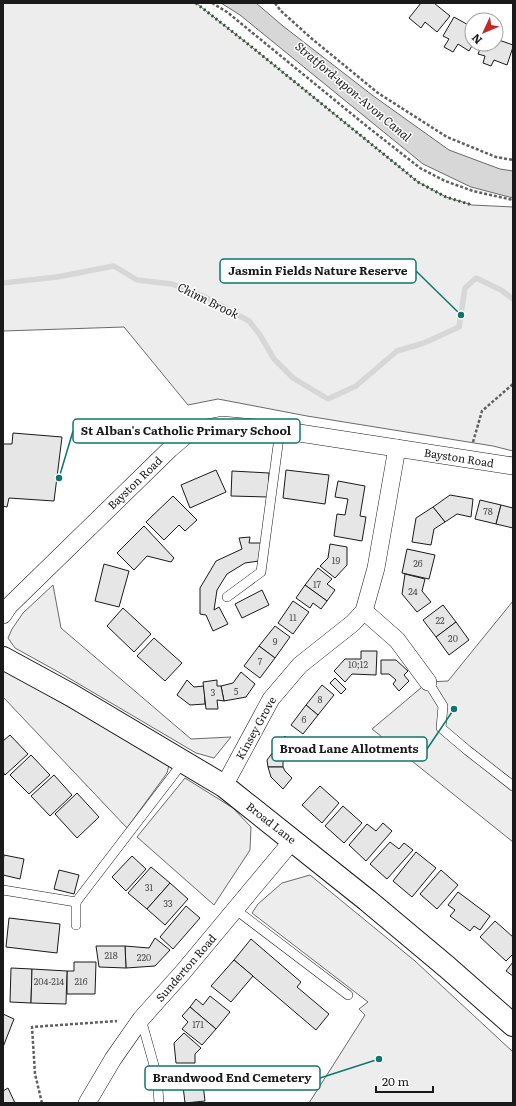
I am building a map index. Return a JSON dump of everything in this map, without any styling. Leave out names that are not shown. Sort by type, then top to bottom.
[{"type":"street","name":"Bayston Road","points":[[3,615],[15,600],[170,449],[191,431],[222,424],[280,430],[513,466]]},
{"type":"street","name":"Kinsey Grove","points":[[224,786],[271,699],[300,665],[353,623],[364,611],[376,568],[397,448]]},
{"type":"street","points":[[364,611],[397,640],[428,682]]},
{"type":"street","name":"Broad Lane","points":[[3,658],[71,695],[224,786],[378,909],[513,1025]]},
{"type":"street","name":"Sunderton Road","points":[[87,1103],[113,1059],[141,1019],[236,910],[293,840]]},
{"type":"lane","points":[[227,597],[261,572],[280,430]]},
{"type":"lane","points":[[428,682],[443,706],[441,728],[513,786]]},
{"type":"lane","points":[[76,925],[76,902],[184,761]]},
{"type":"lane","points":[[3,890],[76,902]]},
{"type":"lane","points":[[236,910],[348,995]]},
{"type":"lane","points":[[141,1019],[157,1076],[159,1103]]},
{"type":"path","points":[[212,3],[227,12],[420,168],[445,181],[472,191],[513,200]]},
{"type":"path","points":[[275,3],[281,11],[311,38],[378,93],[447,137],[496,157],[513,160]]},
{"type":"path","points":[[468,459],[482,411],[513,384]]},
{"type":"path","points":[[42,1103],[35,1074],[32,1026],[141,1019]]},
{"type":"shaded area","points":[[3,3],[196,3],[418,182],[446,197],[472,205],[513,207],[513,451],[493,446],[307,416],[218,399],[188,405],[124,327],[3,331]]},
{"type":"shaded area","points":[[53,585],[61,628],[191,739],[231,737],[214,758],[196,753],[15,648],[8,638],[12,629],[23,613]]},
{"type":"shaded area","points":[[513,601],[513,842],[372,729],[428,682],[448,681]]},
{"type":"shaded area","points":[[3,669],[169,765],[167,773],[127,828],[3,697]]},
{"type":"shaded area","points":[[185,778],[233,808],[251,827],[250,850],[214,905],[137,837]]},
{"type":"shaded area","points":[[310,875],[415,961],[513,1052],[513,1103],[309,1103],[365,1015],[359,1009],[368,1002],[252,913],[258,904],[282,883]]},
{"type":"water","name":"Stratford-upon-Avon Canal","points":[[221,3],[256,3],[283,26],[372,95],[449,150],[500,169],[513,171],[513,198],[471,187],[423,164],[240,15]]},
{"type":"building","points":[[421,3],[434,3],[450,16],[437,32],[425,22],[421,28],[409,18]]},
{"type":"building","points":[[454,17],[464,23],[464,48],[458,44],[453,52],[444,47],[449,39],[443,36]]},
{"type":"building","points":[[504,42],[513,45],[507,65],[494,60],[491,66],[483,63],[485,56],[478,54],[479,52],[504,52]]},
{"type":"building","points":[[13,433],[62,437],[54,501],[9,498],[7,507],[3,506],[3,444],[12,444]]},
{"type":"building","points":[[216,470],[226,492],[190,508],[181,485]]},
{"type":"building","points":[[286,470],[329,475],[325,504],[283,498]]},
{"type":"building","points":[[232,471],[269,473],[268,497],[231,496]]},
{"type":"building","points":[[338,481],[365,486],[360,516],[366,517],[362,541],[334,536],[337,514],[345,515],[348,499],[335,497]]},
{"type":"building","points":[[450,495],[473,499],[471,517],[457,514],[445,522],[433,507]]},
{"type":"building","points":[[173,496],[197,520],[185,531],[179,525],[164,540],[146,522]]},
{"type":"building","points":[[480,500],[501,505],[496,524],[475,519]]},
{"type":"building","points":[[501,505],[513,508],[513,528],[496,524]]},
{"type":"building","points":[[433,507],[445,522],[434,529],[431,545],[412,542],[416,518]]},
{"type":"building","points":[[144,526],[174,558],[171,562],[147,556],[134,570],[117,553]]},
{"type":"building","points":[[250,537],[249,543],[262,543],[259,561],[245,563],[227,574],[217,590],[214,610],[219,607],[228,624],[213,631],[206,615],[200,614],[200,588],[216,561],[242,549],[239,538]]},
{"type":"building","points":[[330,544],[347,547],[347,565],[335,578],[320,566],[328,558]]},
{"type":"building","points":[[407,549],[435,555],[429,579],[402,573]]},
{"type":"building","points":[[104,564],[129,571],[119,607],[95,601]]},
{"type":"building","points":[[318,568],[332,579],[327,584],[335,590],[327,601],[305,585]]},
{"type":"building","points":[[405,574],[425,579],[422,591],[431,602],[417,612],[402,594]]},
{"type":"building","points":[[305,585],[327,601],[321,609],[313,603],[310,608],[296,598]]},
{"type":"building","points":[[262,590],[269,605],[242,618],[235,604]]},
{"type":"building","points":[[293,601],[309,612],[293,634],[278,623]]},
{"type":"building","points":[[443,605],[456,622],[436,637],[423,620]]},
{"type":"building","points":[[123,608],[151,634],[134,652],[107,626]]},
{"type":"building","points":[[456,622],[469,640],[449,655],[436,637]]},
{"type":"building","points":[[275,626],[290,637],[275,658],[259,646]]},
{"type":"building","points":[[154,638],[182,663],[165,681],[137,656]]},
{"type":"building","points":[[259,646],[275,658],[260,678],[244,666]]},
{"type":"building","points":[[361,651],[377,651],[376,675],[352,674],[345,682],[334,671],[345,659],[361,659]]},
{"type":"building","points":[[381,660],[396,660],[408,671],[404,675],[409,681],[399,691],[393,684],[396,680],[389,674],[381,674]]},
{"type":"building","points":[[241,672],[255,684],[246,697],[224,701],[221,686],[233,683]]},
{"type":"building","points":[[335,678],[346,689],[341,694],[330,683]]},
{"type":"building","points":[[187,680],[194,687],[204,686],[205,704],[190,705],[177,695]]},
{"type":"building","points":[[217,680],[217,686],[221,686],[224,701],[217,700],[218,709],[206,709],[203,682]]},
{"type":"building","points":[[322,685],[334,695],[318,715],[306,705]]},
{"type":"building","points":[[306,705],[318,715],[303,734],[291,725]]},
{"type":"building","points":[[10,735],[28,754],[5,775],[3,772],[3,741]]},
{"type":"building","points":[[285,736],[296,746],[283,762],[283,767],[268,767],[267,760]]},
{"type":"building","points":[[31,755],[50,775],[29,794],[10,775]]},
{"type":"building","points":[[268,767],[283,767],[292,778],[283,789],[271,777]]},
{"type":"building","points":[[54,775],[72,795],[50,816],[31,796]]},
{"type":"building","points":[[320,786],[339,803],[322,823],[302,805]]},
{"type":"building","points":[[77,793],[99,817],[77,838],[55,814]]},
{"type":"building","points":[[343,806],[362,823],[344,843],[325,826]]},
{"type":"building","points":[[383,823],[392,831],[366,861],[349,845],[367,824],[376,831]]},
{"type":"building","points":[[390,842],[399,849],[404,843],[413,850],[387,879],[370,864]]},
{"type":"building","points":[[416,852],[436,868],[412,897],[393,881]]},
{"type":"building","points":[[4,855],[24,859],[20,879],[3,875]]},
{"type":"building","points":[[132,856],[146,869],[126,891],[112,877]]},
{"type":"building","points":[[151,867],[170,883],[147,909],[128,893]]},
{"type":"building","points":[[59,870],[79,875],[74,894],[54,889]]},
{"type":"building","points":[[441,870],[458,885],[437,909],[420,894]]},
{"type":"building","points":[[170,883],[188,899],[165,925],[147,909]]},
{"type":"building","points":[[458,892],[490,916],[480,930],[474,926],[470,931],[450,916],[455,910],[448,905]]},
{"type":"building","points":[[186,906],[200,918],[173,949],[160,937]]},
{"type":"building","points":[[9,918],[60,924],[57,953],[6,947]]},
{"type":"building","points":[[495,921],[513,937],[513,954],[506,961],[480,937]]},
{"type":"building","points":[[155,938],[170,950],[155,966],[126,968],[125,946],[149,948]]},
{"type":"building","points":[[251,939],[301,982],[297,987],[329,1014],[316,1030],[234,960]]},
{"type":"building","points":[[96,946],[125,946],[126,968],[99,967]]},
{"type":"building","points":[[234,960],[253,976],[231,1002],[211,986]]},
{"type":"building","points":[[74,962],[96,962],[95,994],[67,994],[67,971],[74,971]]},
{"type":"building","points":[[513,962],[513,976],[506,971]]},
{"type":"building","points":[[11,968],[32,969],[31,1003],[10,1002]]},
{"type":"building","points":[[32,969],[67,971],[66,1004],[31,1003]]},
{"type":"building","points":[[210,996],[230,1012],[216,1029],[190,1007],[196,999],[203,1005]]},
{"type":"building","points":[[190,1007],[216,1029],[202,1045],[182,1029],[188,1022],[182,1016]]},
{"type":"building","points":[[3,1014],[14,1019],[3,1047]]},
{"type":"building","points":[[184,1033],[201,1048],[195,1054],[195,1063],[176,1063],[174,1043]]},
{"type":"building","points":[[203,1084],[205,1101],[185,1103],[183,1086]]},
{"type":"building","points":[[8,1088],[15,1103],[3,1103],[3,1091]]},
{"type":"waterway","name":"Chinn Brook","points":[[3,283],[57,277],[114,266],[137,280],[172,284],[203,296],[249,321],[260,335],[274,359],[293,378],[328,399],[356,386],[397,351],[424,343],[459,327],[465,288],[476,278],[501,290],[513,299]]},
{"type":"hedge","points":[[196,3],[418,182],[446,197],[472,205]]},
{"type":"place","name":"Jasmin Fields Nature Reserve","points":[[461,315]]},
{"type":"place","name":"St Alban's Catholic Primary School","points":[[59,478]]},
{"type":"place","name":"Broad Lane Allotments","points":[[454,709]]},
{"type":"place","name":"Brandwood End Cemetery","points":[[379,1059]]}]
